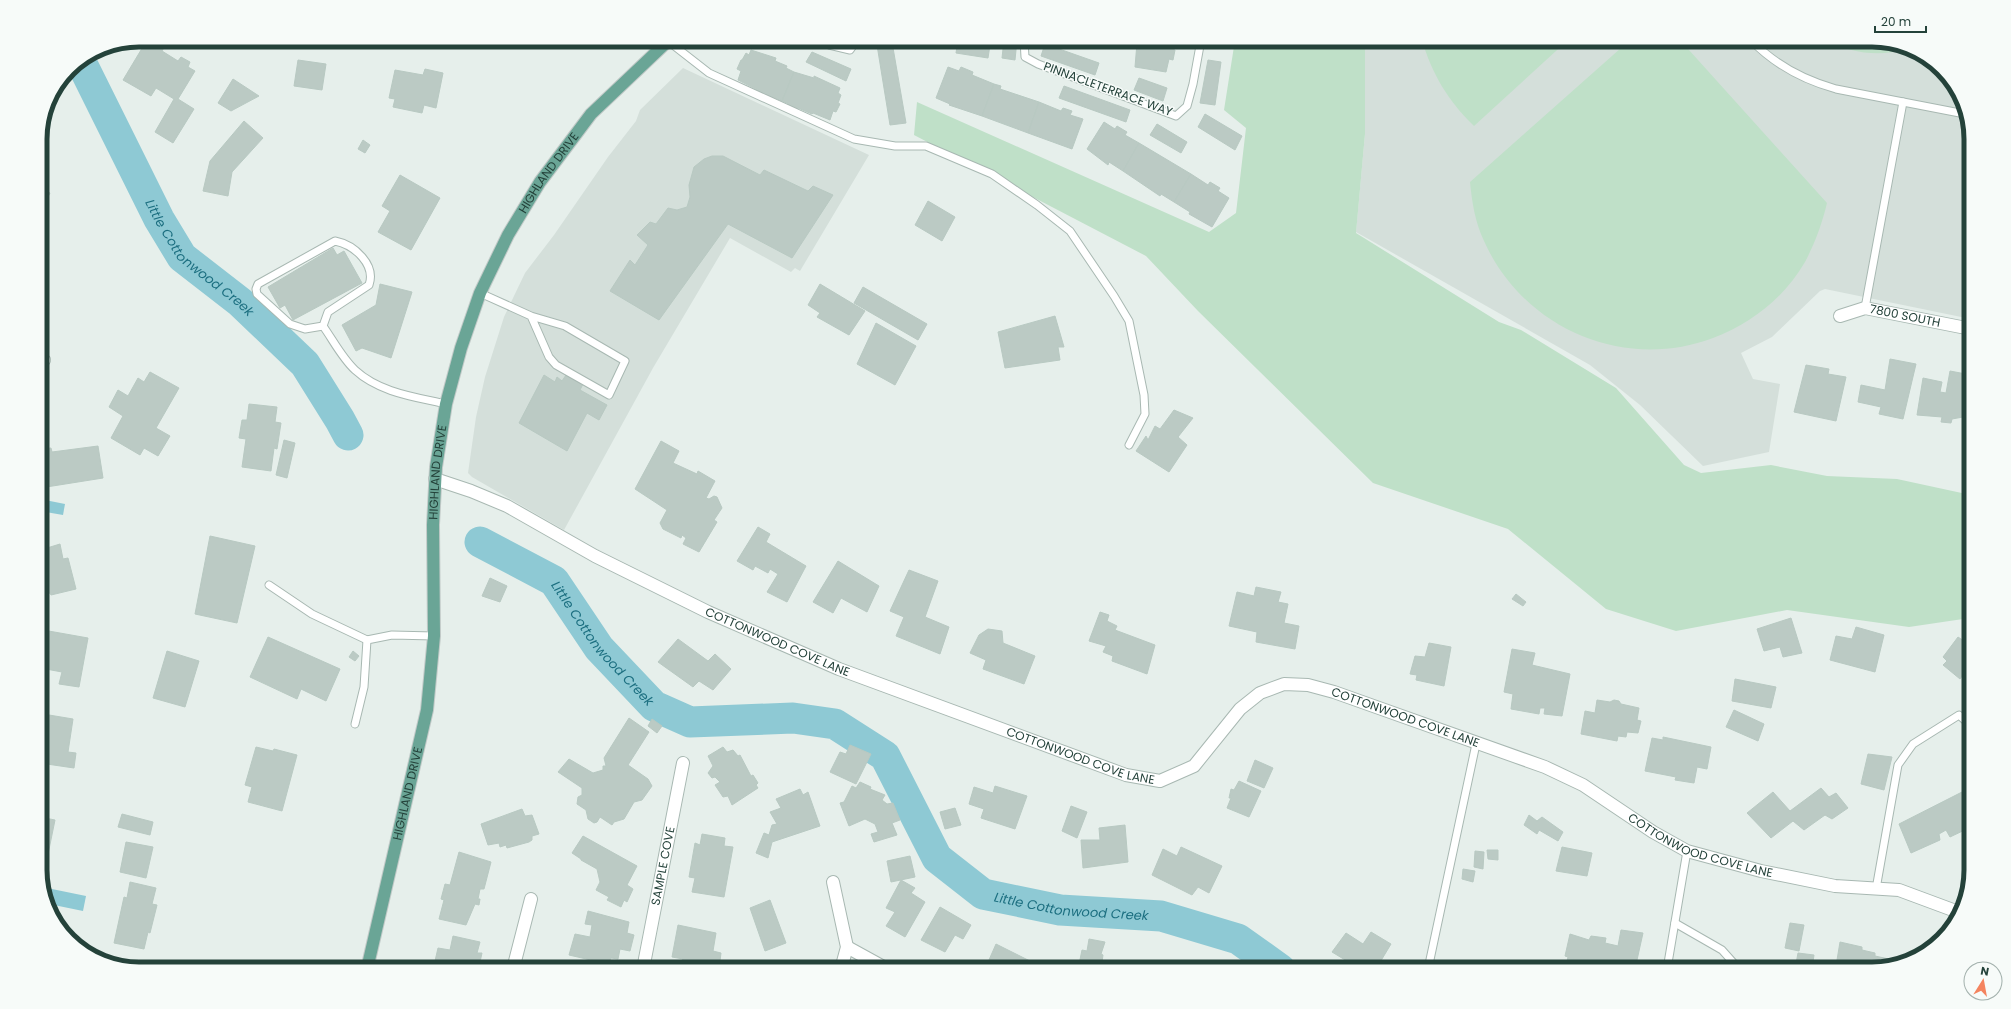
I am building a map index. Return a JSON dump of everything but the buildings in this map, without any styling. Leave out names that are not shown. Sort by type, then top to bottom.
[{"type":"main road","name":"HIGHLAND DRIVE","points":[[369,962],[427,710],[434,636],[433,525],[435,479],[446,404],[461,348],[480,294],[508,235],[561,153],[591,114],[662,47]]},
{"type":"street","name":"7800 SOUTH","points":[[1840,316],[1865,308],[1964,328]]},
{"type":"street","name":"COTTONWOOD COVE LANE","points":[[435,479],[471,491],[506,506],[595,556],[708,612],[839,669],[1126,775],[1160,781],[1194,766],[1240,709],[1260,693],[1284,684],[1308,685],[1334,692],[1476,744],[1545,767],[1583,785],[1653,832],[1687,851],[1776,874],[1835,886],[1899,890],[1955,911]]},
{"type":"street","name":"SAMPLE COVE","points":[[644,962],[683,763]]},
{"type":"street","points":[[833,882],[848,948],[843,962]]},
{"type":"street","points":[[515,962],[531,899]]},
{"type":"street","points":[[848,948],[874,962]]},
{"type":"lane","points":[[676,47],[709,73],[854,139],[895,146],[926,146],[992,174],[1037,205],[1070,231],[1114,296],[1129,322],[1144,395],[1145,414],[1129,445]]},
{"type":"lane","points":[[837,47],[850,50],[852,47]]},
{"type":"lane","name":"PINNACLETERRACE WAY","points":[[1024,47],[1025,57],[1038,64],[1176,116],[1187,106],[1193,84],[1200,47]]},
{"type":"lane","points":[[1760,47],[1783,66],[1818,84],[1960,113]]},
{"type":"lane","points":[[1865,308],[1903,102]]},
{"type":"lane","points":[[336,241],[346,244],[358,254],[371,271],[371,279],[369,285],[364,290],[328,312],[323,326],[305,329],[290,324],[262,300],[257,294],[256,289],[258,284],[264,279],[336,241]]},
{"type":"lane","points":[[480,294],[531,316],[565,326],[625,361],[609,395],[556,366],[549,357],[531,316]]},
{"type":"lane","points":[[323,326],[356,371],[390,390],[446,404]]},
{"type":"lane","points":[[268,585],[312,614],[367,640],[392,635],[434,636]]},
{"type":"lane","points":[[355,724],[364,687],[367,640]]},
{"type":"lane","points":[[1876,889],[1898,765],[1913,744],[1959,715],[1964,720]]},
{"type":"lane","points":[[1429,962],[1476,744]]},
{"type":"lane","points":[[1668,962],[1687,851]]},
{"type":"lane","points":[[1675,923],[1722,950],[1732,962]]},
{"type":"shaded area","points":[[1365,47],[1872,47],[1896,50],[1913,56],[1933,70],[1949,88],[1959,109],[1964,133],[1964,318],[1825,289],[1820,291],[1772,337],[1741,353],[1753,379],[1780,384],[1769,452],[1703,466],[1640,405],[1590,365],[1356,232],[1365,134]]},
{"type":"shaded area","points":[[683,68],[869,155],[800,271],[795,268],[791,272],[730,238],[653,368],[564,530],[472,477],[468,473],[476,417],[485,377],[504,317],[525,273],[554,235],[608,157],[636,121],[640,110]]},
{"type":"green space","points":[[1234,47],[1365,47],[1365,134],[1356,233],[1499,322],[1521,330],[1616,388],[1684,465],[1701,473],[1771,465],[1827,476],[1897,479],[1964,493],[1964,620],[1909,627],[1787,610],[1676,631],[1606,609],[1508,529],[1373,483],[1198,311],[1146,256],[914,135],[917,102],[1209,232],[1236,213],[1246,128],[1224,110]]},
{"type":"green space","points":[[1424,47],[1560,47],[1474,126],[1456,107],[1449,97],[1436,76]]},
{"type":"green space","points":[[1622,47],[1686,47],[1827,203],[1818,233],[1805,262],[1788,287],[1766,308],[1741,325],[1713,338],[1679,347],[1645,349],[1611,345],[1579,335],[1550,319],[1524,298],[1501,272],[1484,241],[1476,219],[1470,182]]},
{"type":"green space","points":[[1842,47],[1872,47],[1899,51],[1887,53],[1866,53]]},
{"type":"water","points":[[47,500],[65,504],[63,515],[47,512]]},
{"type":"water","points":[[49,888],[86,896],[83,911],[54,905]]},
{"type":"waterway","name":"Little Cottonwood Creek","points":[[82,67],[159,219],[182,257],[240,302],[305,364],[348,435]]},
{"type":"waterway","name":"Little Cottonwood Creek","points":[[480,542],[554,581],[599,648],[654,706],[690,722],[793,718],[835,724],[885,756],[937,858],[983,894],[1060,910],[1161,916],[1238,939],[1270,962]]}]
